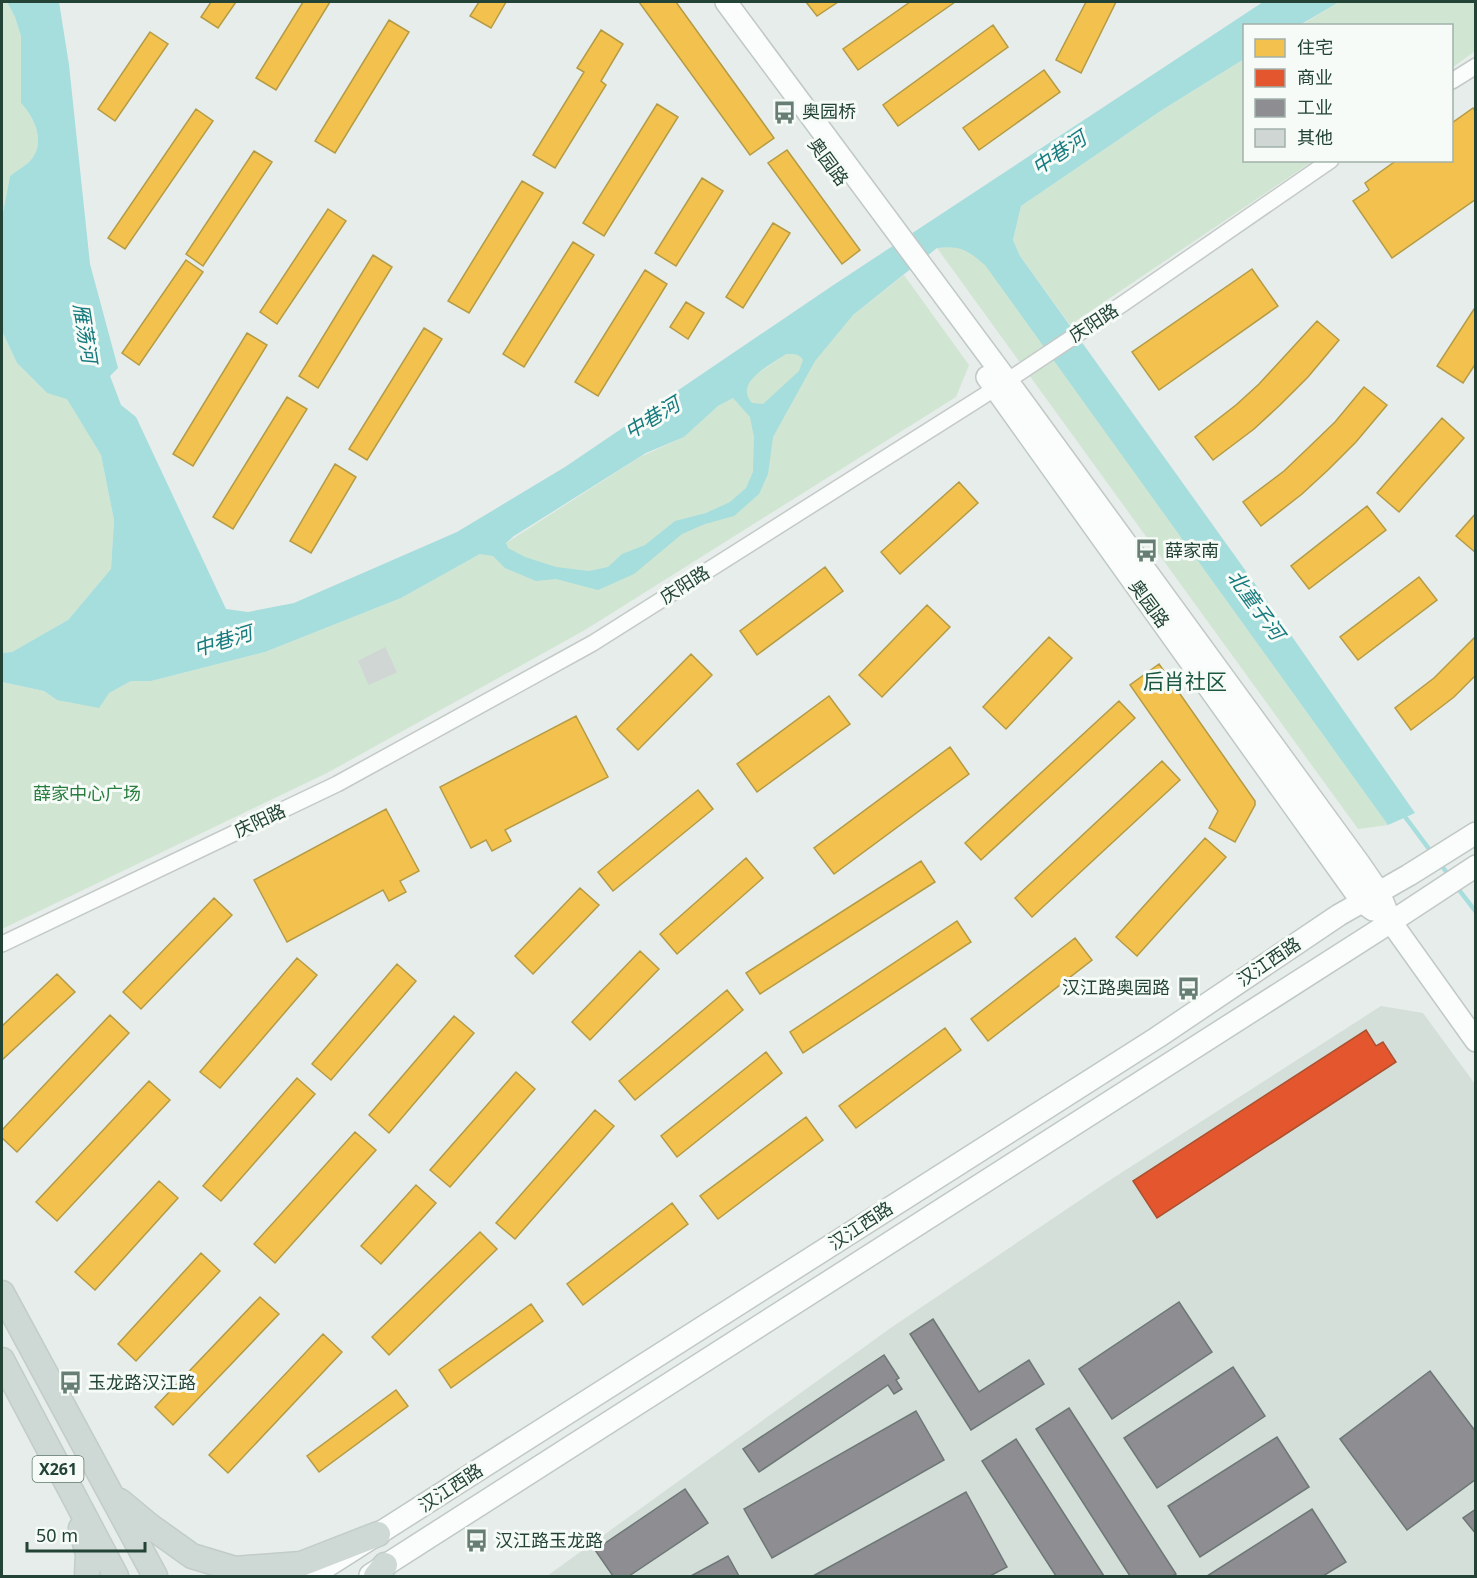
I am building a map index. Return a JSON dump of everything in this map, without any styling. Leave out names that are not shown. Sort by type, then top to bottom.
[{"type":"main road","name":"奥园路","points":[[711,2],[920,274],[1001,384],[1476,1041]]},
{"type":"main road","name":"奥园路","points":[[726,2],[887,232]]},
{"type":"main road","name":"汉江西路","points":[[312,1576],[1158,1037],[1339,915],[1476,833]]},
{"type":"main road","name":"汉江西路","points":[[376,1573],[1391,922],[1473,867]]},
{"type":"main road","name":"X261","points":[[2,1293],[109,1492]]},
{"type":"main road","name":"X261","points":[[2,1360],[116,1576]]},
{"type":"main road","points":[[109,1492],[150,1526],[192,1556],[235,1569],[301,1564],[378,1534]]},
{"type":"main road","points":[[109,1492],[155,1576]]},
{"type":"main road","points":[[71,1494],[88,1554],[87,1576]]},
{"type":"street","points":[[1453,80],[1476,66]]},
{"type":"street","name":"庆阳路","points":[[2,944],[337,784],[593,643],[1001,384],[1328,162]]},
{"type":"shaded area","points":[[1381,1006],[1423,1013],[1475,1084],[1475,1576],[547,1576],[892,1327],[1107,1182]]},
{"type":"green space","points":[[2,2],[7,2],[21,36],[21,103],[31,116],[38,139],[34,155],[29,162],[10,176],[2,218]]},
{"type":"green space","points":[[1339,2],[1475,2],[1475,51],[1453,67],[1453,24],[1303,24]]},
{"type":"green space","points":[[1243,60],[1243,162],[1312,162],[1070,325],[1020,256],[1013,240],[1021,206],[1162,110]]},
{"type":"green space","points":[[954,246],[971,253],[985,264],[1388,825],[1358,829],[937,248]]},
{"type":"green space","name":"薛家中心广场","points":[[904,275],[969,365],[956,397],[585,630],[327,773],[2,929],[2,682],[44,691],[57,700],[109,693],[131,681],[151,681],[265,652],[401,598],[480,554],[506,543],[640,457],[684,437],[718,406],[733,398],[751,378],[786,354],[853,315]]},
{"type":"green space","points":[[2,331],[17,363],[47,393],[67,398],[101,455],[114,520],[111,569],[68,620],[12,652],[2,653]]},
{"type":"water","points":[[7,2],[59,2],[69,65],[90,264],[118,368],[110,376],[121,405],[136,417],[226,609],[248,612],[294,603],[457,532],[565,467],[832,286],[1263,2],[1339,2],[1302,24],[1243,24],[1243,60],[1162,110],[1021,206],[1013,240],[1020,256],[1263,595],[1415,813],[1388,825],[985,265],[968,252],[952,247],[937,248],[853,315],[815,361],[773,437],[768,474],[759,494],[734,516],[705,524],[682,534],[634,574],[598,590],[556,579],[536,581],[505,568],[493,556],[480,554],[401,598],[265,652],[151,681],[131,681],[109,693],[99,708],[57,700],[44,691],[2,682],[2,653],[12,652],[68,620],[111,569],[114,520],[101,455],[67,399],[47,393],[17,363],[2,331],[2,218],[10,176],[29,162],[34,155],[38,139],[31,116],[21,103],[21,36]],"holes":[[[786,354],[796,354],[803,360],[799,371],[763,404],[752,403],[747,395],[750,381]],[[733,398],[750,417],[754,437],[753,472],[746,488],[730,502],[706,513],[675,521],[645,545],[622,554],[608,567],[589,571],[556,567],[525,557],[508,548],[506,543],[514,536],[646,453],[684,437],[718,406]]]},
{"type":"building: 住宅","points":[[211,2],[236,2],[218,28],[201,17]]},
{"type":"building: 住宅","points":[[303,2],[330,2],[276,90],[256,78]]},
{"type":"building: 住宅","points":[[479,2],[506,2],[491,28],[470,16]]},
{"type":"building: 住宅","points":[[639,2],[676,2],[774,138],[750,155]]},
{"type":"building: 住宅","points":[[806,2],[838,2],[817,16]]},
{"type":"building: 住宅","points":[[910,2],[955,2],[858,70],[843,49]]},
{"type":"building: 住宅","points":[[1086,2],[1116,2],[1081,73],[1056,60]]},
{"type":"building: 住宅","points":[[389,20],[409,32],[335,153],[315,141]]},
{"type":"building: 住宅","points":[[993,25],[1008,47],[898,126],[883,105]]},
{"type":"building: 住宅","points":[[601,30],[623,44],[601,81],[606,85],[555,168],[533,155],[584,72],[577,68]]},
{"type":"building: 住宅","points":[[150,32],[168,44],[115,121],[98,109]]},
{"type":"building: 住宅","points":[[1044,70],[1060,92],[979,150],[963,128]]},
{"type":"building: 住宅","points":[[657,104],[678,117],[604,236],[583,223]]},
{"type":"building: 住宅","points":[[1473,108],[1476,112],[1476,199],[1392,258],[1353,201],[1369,190],[1365,183],[1394,162],[1453,162],[1453,122]]},
{"type":"building: 住宅","points":[[196,109],[213,121],[125,249],[108,238]]},
{"type":"building: 住宅","points":[[787,150],[860,250],[842,264],[768,163]]},
{"type":"building: 住宅","points":[[254,151],[272,162],[203,266],[186,254]]},
{"type":"building: 住宅","points":[[702,178],[723,191],[676,266],[655,253]]},
{"type":"building: 住宅","points":[[522,181],[543,193],[469,313],[448,301]]},
{"type":"building: 住宅","points":[[328,209],[346,221],[277,324],[260,312]]},
{"type":"building: 住宅","points":[[773,223],[790,233],[743,308],[726,297]]},
{"type":"building: 住宅","points":[[573,242],[594,255],[524,367],[503,354]]},
{"type":"building: 住宅","points":[[373,255],[392,267],[318,388],[299,376]]},
{"type":"building: 住宅","points":[[186,260],[203,272],[139,365],[122,353]]},
{"type":"building: 住宅","points":[[1252,269],[1278,306],[1159,390],[1132,352]]},
{"type":"building: 住宅","points":[[645,270],[667,284],[598,396],[575,382]]},
{"type":"building: 住宅","points":[[686,302],[704,313],[688,339],[670,327]]},
{"type":"building: 住宅","points":[[1476,306],[1476,363],[1463,383],[1437,366]]},
{"type":"building: 住宅","points":[[1317,321],[1339,340],[1308,377],[1280,405],[1254,429],[1213,460],[1195,437],[1259,384]]},
{"type":"building: 住宅","points":[[424,328],[442,339],[367,460],[349,449]]},
{"type":"building: 住宅","points":[[247,333],[267,345],[193,466],[173,454]]},
{"type":"building: 住宅","points":[[1364,387],[1387,405],[1356,442],[1328,470],[1261,526],[1243,502],[1284,471],[1335,422]]},
{"type":"building: 住宅","points":[[287,397],[307,409],[233,529],[213,517]]},
{"type":"building: 住宅","points":[[1442,418],[1464,438],[1399,512],[1377,493]]},
{"type":"building: 住宅","points":[[335,464],[356,477],[311,553],[290,541]]},
{"type":"building: 住宅","points":[[959,482],[978,503],[900,574],[881,552]]},
{"type":"building: 住宅","points":[[1367,506],[1386,530],[1309,589],[1291,566]]},
{"type":"building: 住宅","points":[[1476,513],[1476,553],[1456,536]]},
{"type":"building: 住宅","points":[[825,567],[843,591],[757,655],[740,631]]},
{"type":"building: 住宅","points":[[1419,577],[1437,600],[1358,660],[1340,637]]},
{"type":"building: 住宅","points":[[927,605],[950,627],[882,697],[859,675]]},
{"type":"building: 住宅","points":[[1476,636],[1476,675],[1454,697],[1411,730],[1395,708],[1434,678]]},
{"type":"building: 住宅","points":[[1049,637],[1072,658],[1006,729],[983,707]]},
{"type":"building: 住宅","points":[[691,654],[712,675],[638,750],[617,729]]},
{"type":"building: 住宅","points":[[1159,664],[1255,801],[1235,842],[1209,828],[1218,811],[1130,685]]},
{"type":"building: 住宅","points":[[829,696],[850,724],[757,792],[737,764]]},
{"type":"building: 住宅","points":[[1119,701],[1135,718],[981,860],[965,843]]},
{"type":"building: 住宅","points":[[576,716],[608,777],[505,830],[511,841],[492,851],[486,840],[471,848],[440,787]]},
{"type":"building: 住宅","points":[[950,747],[969,774],[834,874],[814,848]]},
{"type":"building: 住宅","points":[[1162,761],[1180,780],[1032,917],[1015,898]]},
{"type":"building: 住宅","points":[[698,790],[713,809],[613,891],[598,872]]},
{"type":"building: 住宅","points":[[386,809],[419,871],[400,881],[406,892],[389,901],[383,890],[287,942],[254,880]]},
{"type":"building: 住宅","points":[[1205,838],[1226,857],[1137,956],[1116,937]]},
{"type":"building: 住宅","points":[[746,858],[763,878],[677,954],[660,934]]},
{"type":"building: 住宅","points":[[921,861],[935,882],[760,994],[746,973]]},
{"type":"building: 住宅","points":[[580,888],[599,905],[533,974],[515,956]]},
{"type":"building: 住宅","points":[[214,898],[232,915],[141,1009],[123,992]]},
{"type":"building: 住宅","points":[[957,921],[971,942],[803,1053],[790,1032]]},
{"type":"building: 住宅","points":[[1075,938],[1092,960],[988,1041],[971,1019]]},
{"type":"building: 住宅","points":[[640,951],[659,969],[590,1040],[572,1022]]},
{"type":"building: 住宅","points":[[297,958],[317,975],[220,1088],[200,1072]]},
{"type":"building: 住宅","points":[[397,964],[416,981],[331,1080],[312,1064]]},
{"type":"building: 住宅","points":[[57,974],[75,992],[2,1060],[2,1026]]},
{"type":"building: 住宅","points":[[727,990],[743,1010],[635,1100],[619,1081]]},
{"type":"building: 住宅","points":[[110,1015],[129,1033],[17,1152],[2,1138],[2,1130]]},
{"type":"building: 住宅","points":[[454,1016],[474,1033],[389,1133],[369,1115]]},
{"type":"building: 住宅","points":[[945,1028],[961,1050],[856,1128],[839,1106]]},
{"type":"building: 住宅","points":[[766,1052],[782,1073],[677,1157],[661,1136]]},
{"type":"building: 住宅","points":[[516,1072],[535,1089],[450,1187],[430,1170]]},
{"type":"building: 住宅","points":[[297,1078],[315,1094],[221,1201],[203,1186]]},
{"type":"building: 住宅","points":[[149,1081],[170,1100],[57,1221],[36,1202]]},
{"type":"building: 住宅","points":[[595,1110],[614,1126],[515,1239],[496,1223]]},
{"type":"building: 住宅","points":[[806,1117],[823,1140],[718,1219],[700,1196]]},
{"type":"building: 住宅","points":[[355,1132],[376,1150],[275,1263],[254,1244]]},
{"type":"building: 住宅","points":[[159,1181],[178,1198],[95,1290],[75,1272]]},
{"type":"building: 住宅","points":[[416,1185],[436,1203],[381,1264],[361,1246]]},
{"type":"building: 住宅","points":[[672,1203],[688,1224],[583,1305],[567,1284]]},
{"type":"building: 住宅","points":[[480,1232],[497,1249],[389,1355],[372,1337]]},
{"type":"building: 住宅","points":[[201,1253],[220,1271],[136,1361],[118,1344]]},
{"type":"building: 住宅","points":[[260,1297],[279,1314],[173,1425],[155,1407]]},
{"type":"building: 住宅","points":[[531,1304],[543,1321],[451,1388],[439,1370]]},
{"type":"building: 住宅","points":[[323,1334],[342,1352],[228,1473],[209,1455]]},
{"type":"building: 住宅","points":[[396,1390],[408,1406],[319,1472],[307,1456]]},
{"type":"building: 商业","points":[[1366,1030],[1376,1046],[1383,1042],[1396,1062],[1157,1218],[1133,1181]]},
{"type":"building: 工业","points":[[1179,1302],[1212,1352],[1112,1419],[1079,1369]]},
{"type":"building: 工业","points":[[933,1319],[979,1392],[1029,1360],[1044,1384],[971,1430],[910,1334]]},
{"type":"building: 工业","points":[[884,1355],[899,1378],[896,1380],[902,1389],[894,1394],[888,1385],[759,1472],[743,1449]]},
{"type":"building: 工业","points":[[1233,1367],[1265,1416],[1157,1488],[1124,1438]]},
{"type":"building: 工业","points":[[1430,1371],[1476,1432],[1476,1479],[1407,1530],[1340,1439]]},
{"type":"building: 工业","points":[[1069,1408],[1176,1574],[1172,1576],[1130,1576],[1036,1429]]},
{"type":"building: 工业","points":[[916,1411],[944,1460],[772,1558],[744,1509]]},
{"type":"building: 工业","points":[[1277,1437],[1309,1487],[1200,1557],[1168,1506]]},
{"type":"building: 工业","points":[[1016,1439],[1104,1576],[1056,1576],[982,1461]]},
{"type":"building: 工业","points":[[685,1489],[708,1523],[629,1576],[613,1576],[595,1550]]},
{"type":"building: 工业","points":[[966,1492],[1007,1567],[990,1576],[813,1576]]},
{"type":"building: 工业","points":[[1312,1509],[1346,1562],[1323,1576],[1207,1576]]},
{"type":"building: 工业","points":[[1476,1509],[1476,1534],[1463,1518]]},
{"type":"building: 工业","points":[[728,1556],[739,1576],[691,1576]]},
{"type":"building: 其他","points":[[385,648],[396,672],[369,684],[359,661]]},
{"type":"waterway","name":"北童子河","points":[[1403,814],[1432,853]]},
{"type":"waterway","name":"北童子河","points":[[1439,862],[1450,877]]},
{"type":"waterway","name":"北童子河","points":[[1456,886],[1476,912]]},
{"type":"place","name":"奥园桥","points":[[784,112]]},
{"type":"place","name":"薛家南","points":[[1147,551]]},
{"type":"place","name":"汉江路奥园路","points":[[1188,988]]},
{"type":"place","name":"玉龙路汉江路","points":[[70,1383]]},
{"type":"place","name":"汉江路玉龙路","points":[[477,1541]]},
{"type":"district","name":"后肖社区","points":[[1185,682]]},
{"type":"water label","name":"中巷河","points":[[1059,153]]},
{"type":"water label","name":"雁荡河","points":[[85,333]]},
{"type":"water label","name":"中巷河","points":[[652,418]]},
{"type":"water label","name":"中巷河","points":[[223,641]]}]
